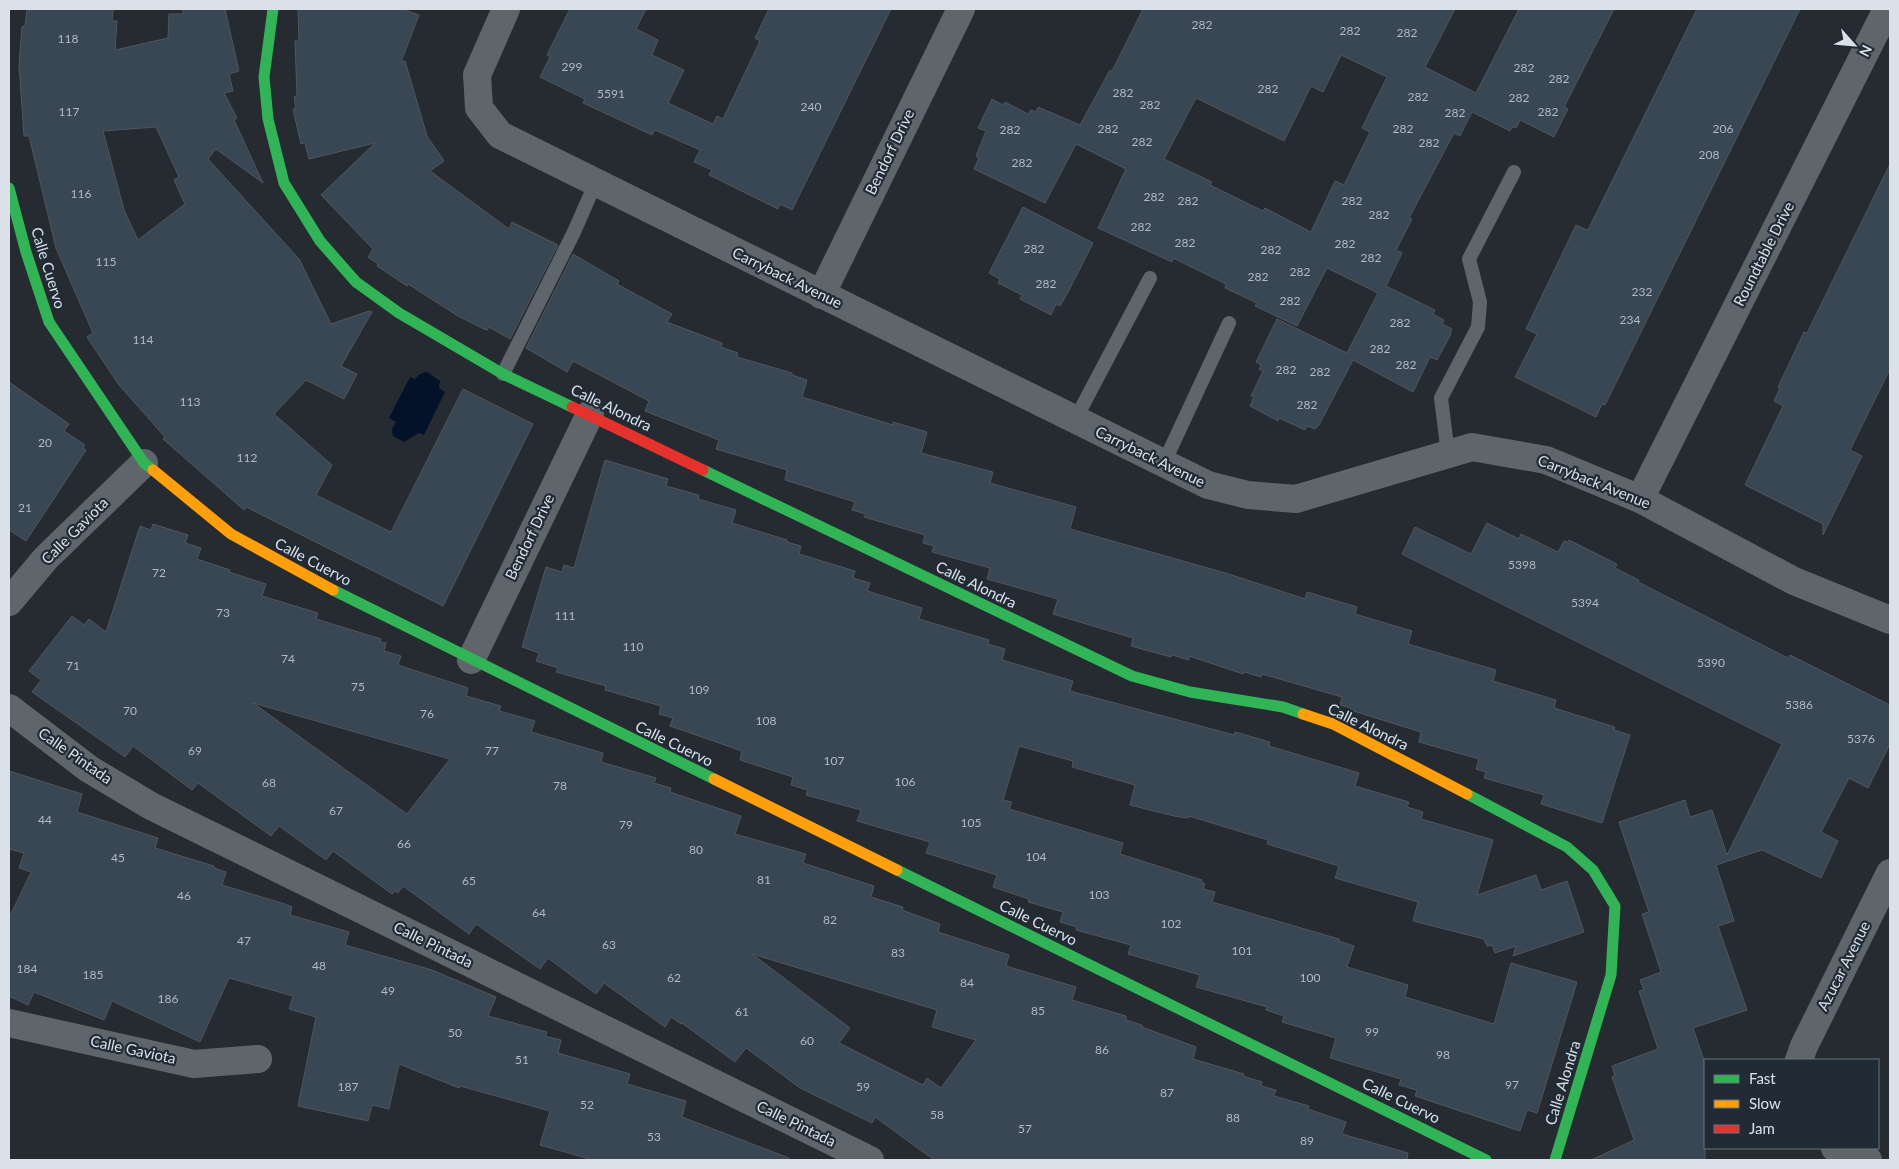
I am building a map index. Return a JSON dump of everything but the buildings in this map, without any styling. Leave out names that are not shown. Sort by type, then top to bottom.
[{"type":"street","name":"Calle Alondra","points":[[273,9],[264,77],[268,119],[284,183],[320,241],[356,282],[398,313],[503,374],[590,414],[1132,676],[1190,692],[1283,707],[1333,724],[1568,847],[1593,870],[1614,906],[1611,975],[1555,1160]]},
{"type":"street","name":"Carryback Avenue","points":[[506,9],[477,76],[479,108],[500,135],[595,184],[1208,486],[1248,495],[1296,499],[1472,447],[1546,460],[1640,499],[1794,580],[1890,620]]},
{"type":"street","name":"Bendorf Drive","points":[[821,295],[961,9]]},
{"type":"street","name":"Roundtable Drive","points":[[1640,499],[1887,9]]},
{"type":"street","name":"Calle Cuervo","points":[[9,188],[26,252],[49,322],[144,463],[231,534],[291,569],[471,660],[1486,1160]]},
{"type":"street","name":"Bendorf Drive","points":[[471,660],[590,414]]},
{"type":"street","name":"Calle Gaviota","points":[[9,602],[46,558],[144,463]]},
{"type":"street","name":"Calle Pintada","points":[[9,708],[89,770],[151,806],[870,1160]]},
{"type":"street","name":"Azucar Avenue","points":[[1799,1059],[1804,1046],[1890,873]]},
{"type":"street","name":"Calle Gaviota","points":[[9,1023],[194,1064],[258,1059]]},
{"type":"street","points":[[1838,1149],[1868,1160]]},
{"type":"lane","points":[[1448,454],[1441,398],[1478,327],[1480,302],[1469,259],[1514,172]]},
{"type":"lane","points":[[503,374],[574,232],[595,184]]},
{"type":"lane","points":[[1074,420],[1150,278]]},
{"type":"lane","points":[[1163,465],[1229,323]]},
{"type":"water","points":[[427,372],[440,381],[439,388],[445,392],[424,435],[419,433],[404,442],[393,436],[392,429],[396,422],[389,418],[410,377],[415,379],[420,374]]},
{"type":"traffic: fast","points":[[273,9],[264,77],[268,119],[284,183],[320,241],[356,282],[399,313],[503,374],[572,407]]},
{"type":"traffic: fast","points":[[9,188],[26,252],[49,322],[144,463],[153,470]]},
{"type":"traffic: fast","points":[[703,470],[1132,676],[1190,692],[1283,707],[1303,714]]},
{"type":"traffic: fast","points":[[333,590],[714,779]]},
{"type":"traffic: fast","points":[[1467,794],[1567,847],[1593,870],[1615,906],[1611,975],[1555,1160]]},
{"type":"traffic: fast","points":[[897,870],[1486,1160]]},
{"type":"traffic: slow","points":[[153,470],[231,534],[333,590]]},
{"type":"traffic: slow","points":[[1303,714],[1333,724],[1467,794]]},
{"type":"traffic: slow","points":[[714,779],[897,870]]},
{"type":"traffic: jam","points":[[572,407],[703,470]]}]
